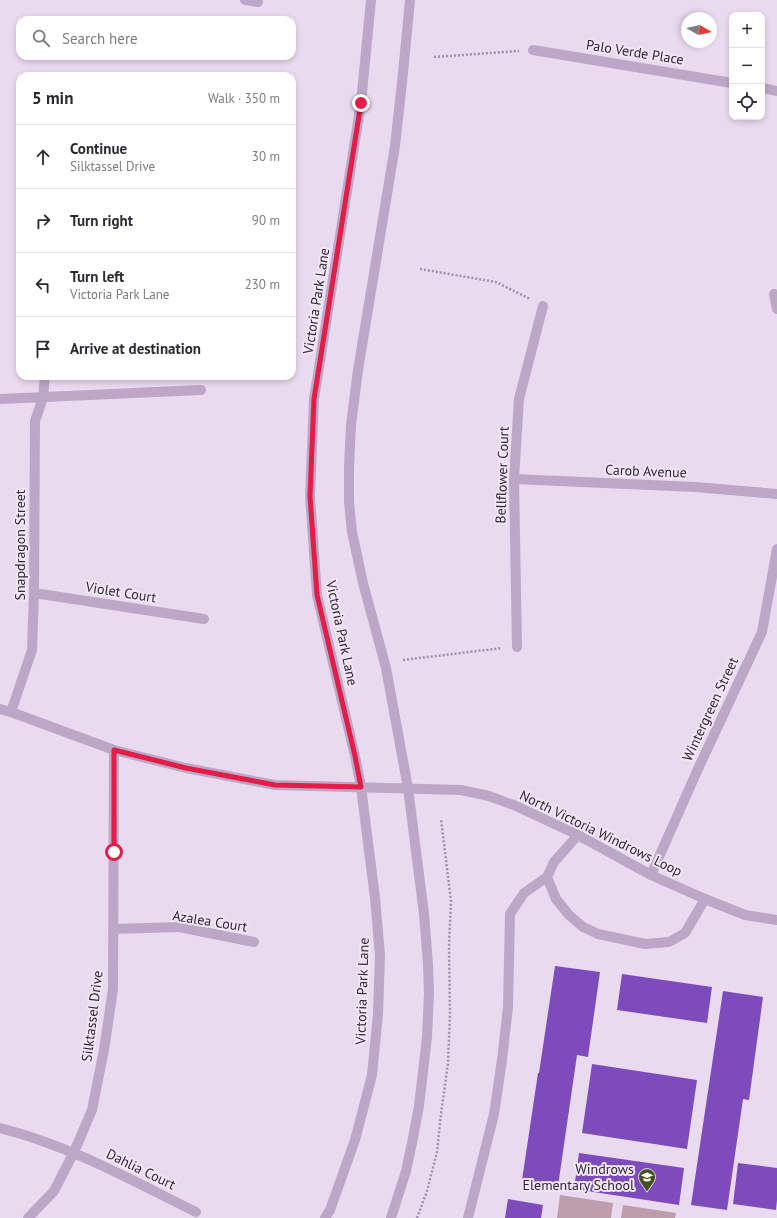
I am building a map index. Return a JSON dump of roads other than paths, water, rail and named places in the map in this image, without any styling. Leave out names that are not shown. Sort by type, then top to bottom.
[{"type":"street","points":[[245,0],[258,2]]},
{"type":"street","name":"Victoria Park Lane","points":[[326,1218],[355,1140],[372,1075],[378,1014],[380,955],[375,898],[361,787],[317,595],[310,496],[314,399],[361,103],[371,0]]},
{"type":"street","points":[[392,1218],[406,1171],[419,1106],[426,1050],[428,964],[424,914],[408,788],[386,668],[363,583],[352,532],[349,502],[351,425],[358,370],[395,146],[410,0]]},
{"type":"street","name":"Palo Verde Place","points":[[533,50],[729,83]]},
{"type":"street","points":[[765,89],[777,91]]},
{"type":"street","points":[[774,294],[777,309]]},
{"type":"street","name":"Bellflower Court","points":[[517,647],[514,480],[519,399],[543,306]]},
{"type":"street","name":"Snapdragon Street","points":[[11,712],[32,650],[34,593],[35,421],[43,398],[45,380]]},
{"type":"street","points":[[0,400],[201,390]]},
{"type":"street","name":"Carob Avenue","points":[[514,480],[696,487],[777,494]]},
{"type":"street","name":"Wintergreen Street","points":[[651,875],[698,769],[762,632],[777,549]]},
{"type":"street","name":"Violet Court","points":[[34,593],[204,619]]},
{"type":"street","name":"North Victoria Windrows Loop","points":[[0,709],[114,750],[186,768],[275,785],[461,790],[489,796],[516,806],[578,835],[651,875],[705,899],[746,916],[777,920]]},
{"type":"street","name":"Silktassel Drive","points":[[28,1218],[54,1191],[74,1152],[92,1110],[104,1050],[113,989],[114,750]]},
{"type":"street","points":[[468,1218],[494,1114],[502,1060],[508,1007],[510,914],[524,893],[547,877],[554,862],[578,835]]},
{"type":"street","points":[[547,877],[556,899],[569,915],[583,927],[598,934],[645,944],[669,942],[685,933],[705,899]]},
{"type":"street","name":"Azalea Court","points":[[113,929],[179,927],[254,942]]},
{"type":"street","name":"Dahlia Court","points":[[0,1128],[74,1152],[196,1212]]},
{"type":"place","name":"Windrows Elementary School","points":[[647,1192]]}]
